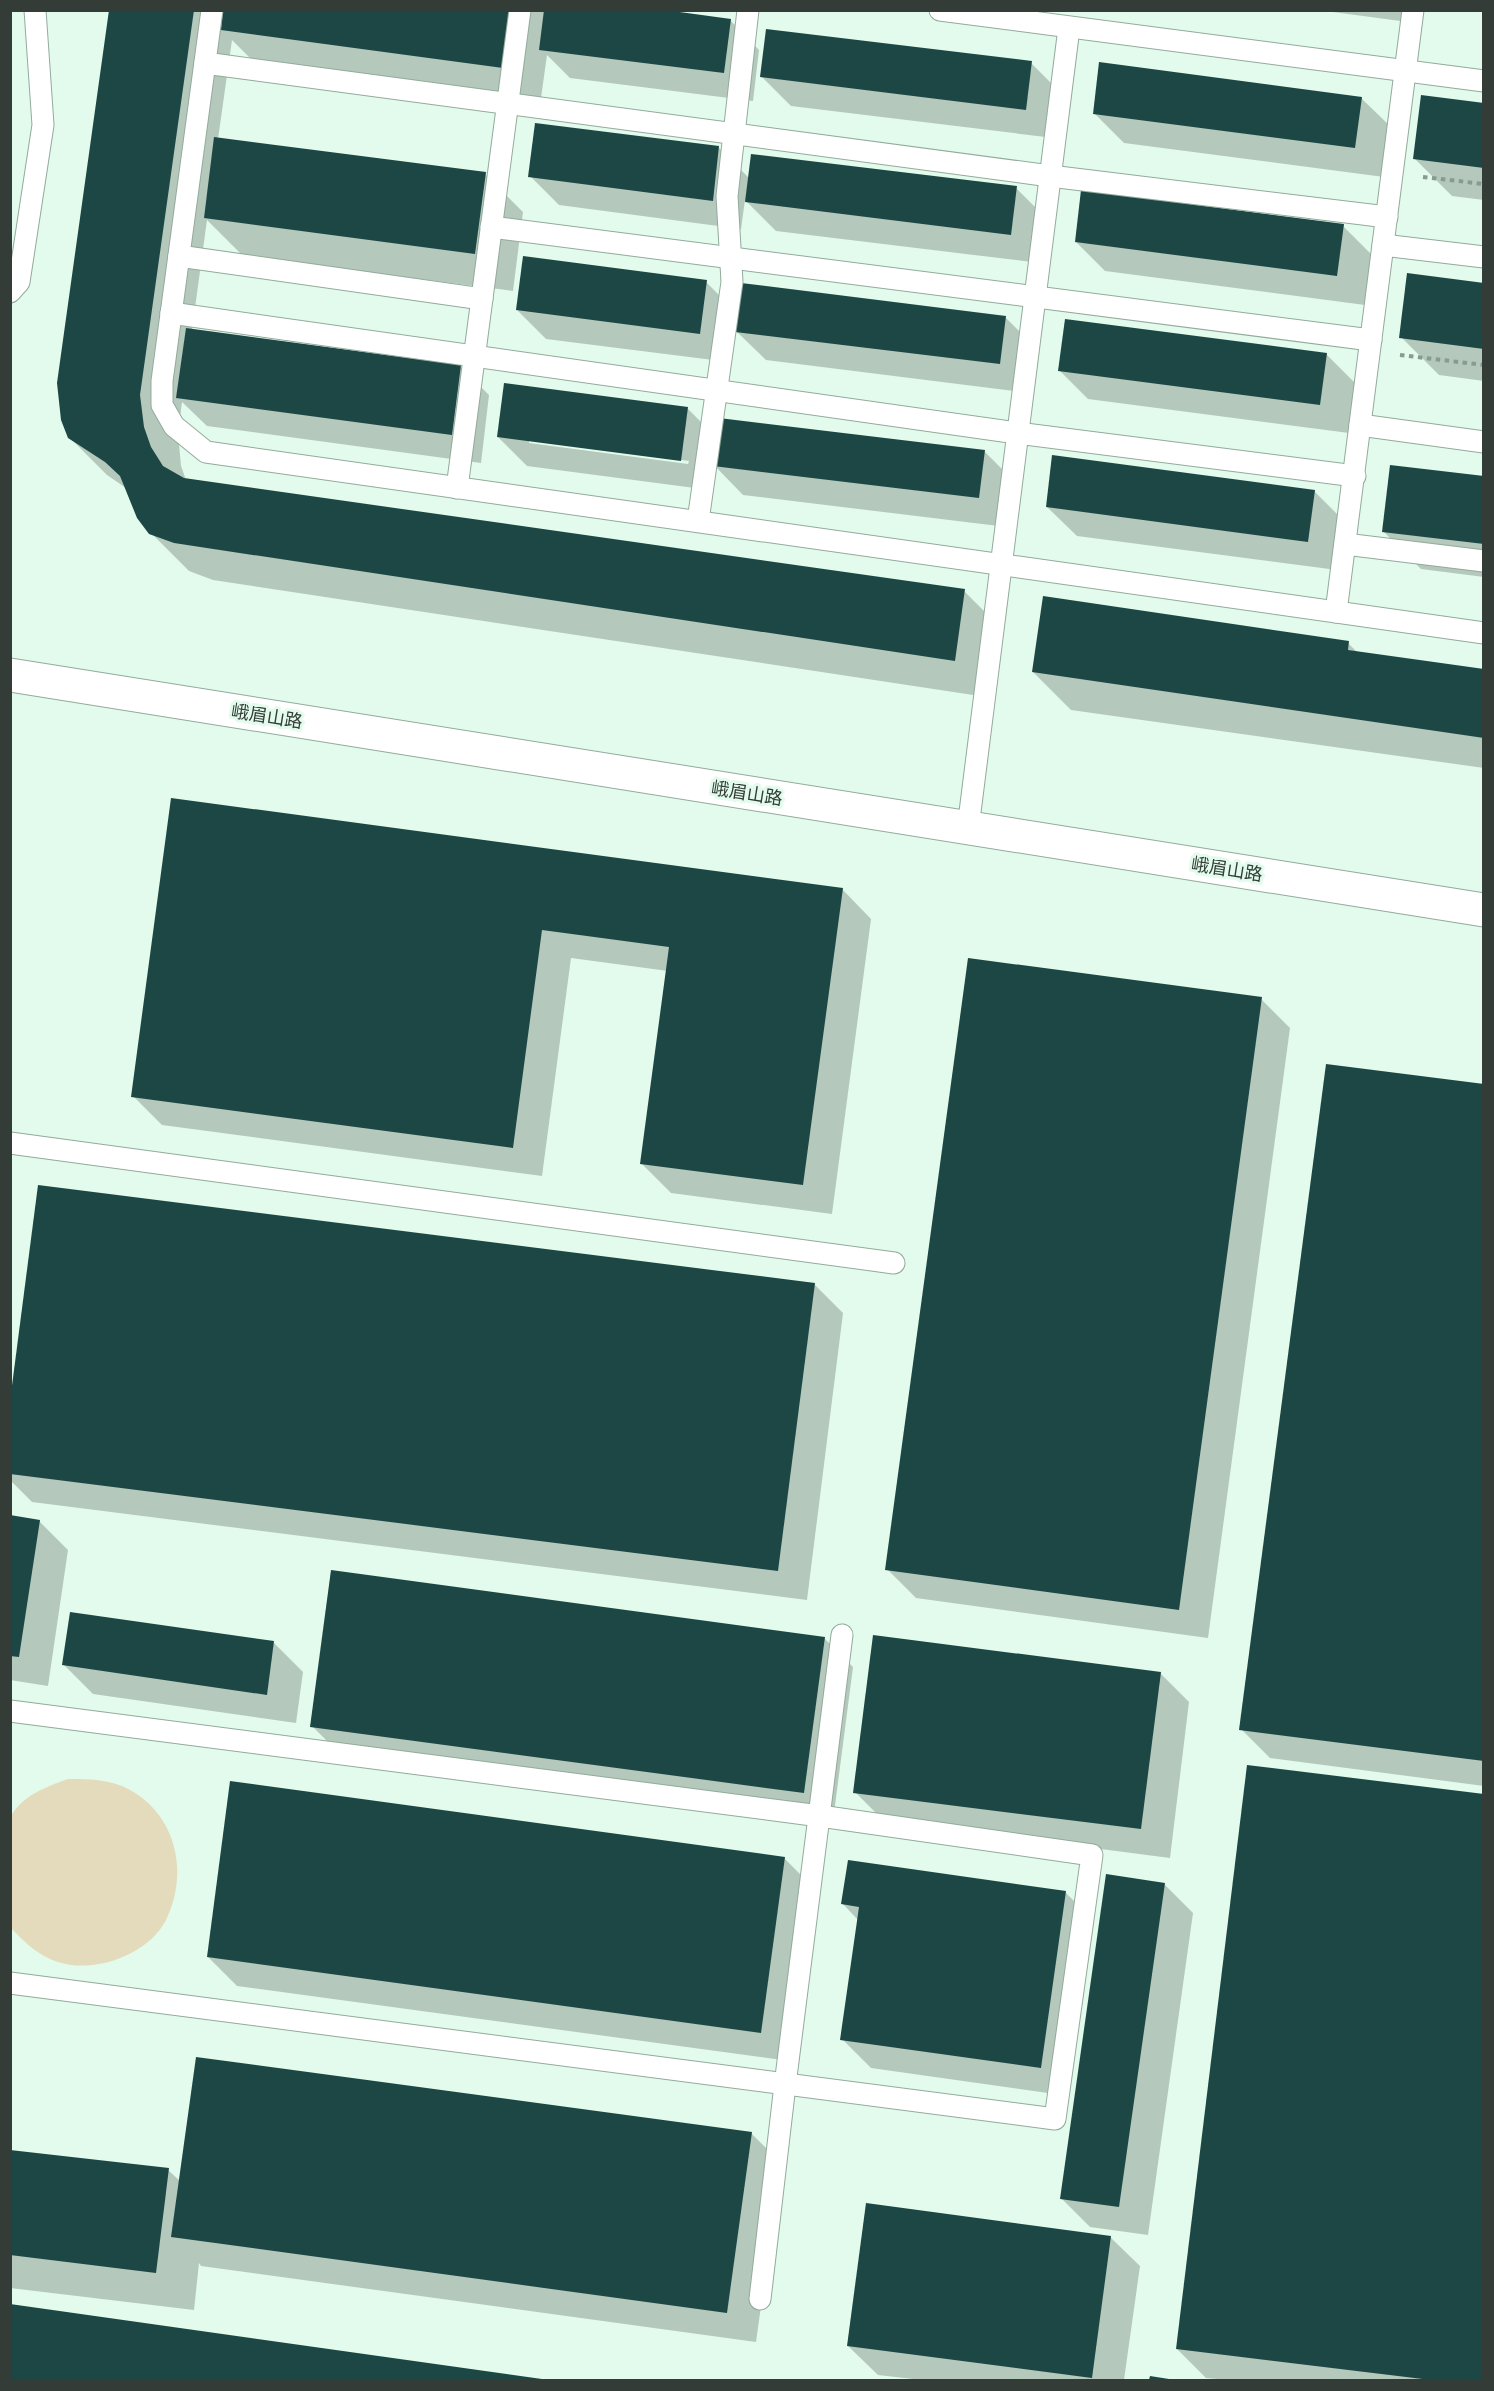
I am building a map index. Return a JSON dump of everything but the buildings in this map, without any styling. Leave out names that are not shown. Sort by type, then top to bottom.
[{"type":"street","name":"峨眉山路","points":[[10,675],[1484,910]]},
{"type":"lane","points":[[10,292],[19,282],[43,125],[35,10]]},
{"type":"lane","points":[[212,10],[162,381],[162,405],[174,426],[206,452],[1484,633]]},
{"type":"lane","points":[[457,488],[520,10]]},
{"type":"lane","points":[[698,521],[732,282],[727,196],[748,10]]},
{"type":"lane","points":[[940,10],[1484,81]]},
{"type":"lane","points":[[1336,612],[1413,10]]},
{"type":"lane","points":[[968,828],[1033,298],[1069,28]]},
{"type":"lane","points":[[205,63],[1050,176],[1387,217]]},
{"type":"lane","points":[[491,227],[1370,345]]},
{"type":"lane","points":[[1383,245],[1484,256]]},
{"type":"lane","points":[[179,255],[482,299]]},
{"type":"lane","points":[[171,313],[1017,433],[1355,476]]},
{"type":"lane","points":[[1360,425],[1484,442]]},
{"type":"lane","points":[[1345,544],[1484,561]]},
{"type":"lane","points":[[10,1143],[894,1263]]},
{"type":"lane","points":[[760,2300],[842,1635]]},
{"type":"lane","points":[[10,1711],[820,1816],[1092,1855],[1055,2119],[10,1983]]},
{"type":"path","points":[[1392,174],[1484,184]]},
{"type":"path","points":[[1370,345],[1484,365]]},
{"type":"shaded area","points":[[68,1779],[108,1782],[130,1790],[146,1801],[159,1815],[174,1847],[177,1884],[166,1920],[147,1943],[119,1959],[103,1963],[72,1965],[58,1962],[33,1948],[11,1928],[11,1816],[29,1797]]}]
